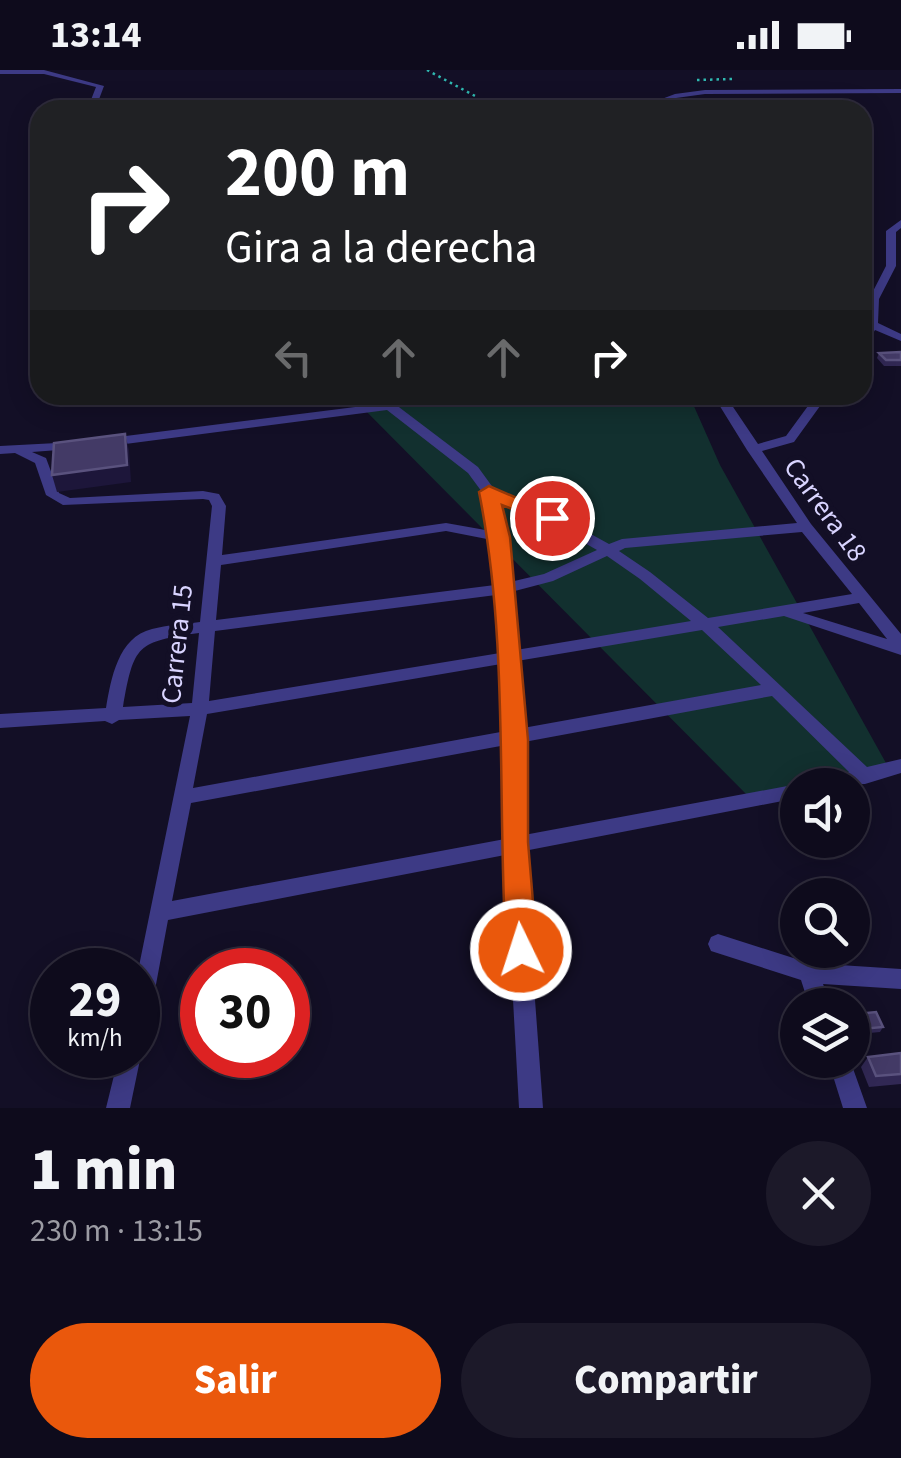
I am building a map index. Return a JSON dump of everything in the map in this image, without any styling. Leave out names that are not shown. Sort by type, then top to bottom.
[{"type":"street","points":[[0,72],[44,72],[100,86],[95,100]]},
{"type":"street","points":[[667,100],[706,92],[901,91]]},
{"type":"street","points":[[872,308],[891,266],[891,230],[901,223]]},
{"type":"street","points":[[872,317],[873,324],[901,338]]},
{"type":"street","points":[[8,450],[152,439],[353,405]]},
{"type":"street","points":[[388,405],[473,470],[489,492],[499,537],[515,740],[514,842],[531,1108]]},
{"type":"street","name":"Carrera 18","points":[[725,405],[806,527],[901,648]]},
{"type":"street","points":[[753,450],[790,439],[815,405]]},
{"type":"street","name":"Carrera 15","points":[[8,450],[42,461],[53,495],[68,502],[214,497],[221,522],[200,709],[155,948]]},
{"type":"street","points":[[489,492],[524,503],[610,548],[706,627],[856,768]]},
{"type":"street","points":[[215,561],[446,527],[499,537]]},
{"type":"street","points":[[112,718],[126,659],[140,639],[503,588],[548,578],[610,548],[653,540],[806,527]]},
{"type":"street","points":[[0,722],[112,718],[200,709],[706,627],[860,598]]},
{"type":"street","points":[[784,612],[901,648]]},
{"type":"street","points":[[184,798],[515,740],[774,689]]},
{"type":"street","points":[[870,775],[901,766]]},
{"type":"street","points":[[163,912],[780,794]]},
{"type":"street","points":[[718,944],[809,972],[901,979]]},
{"type":"street","points":[[809,972],[814,988]]},
{"type":"street","points":[[118,1108],[125,1078]]},
{"type":"street","points":[[845,1078],[855,1108]]},
{"type":"path","points":[[427,70],[486,100]]},
{"type":"green space","points":[[360,405],[693,405],[720,465],[891,772],[870,775],[870,768],[780,768],[780,790],[750,798]]},
{"type":"building","points":[[901,352],[901,360],[886,360],[879,353]]},
{"type":"building","points":[[125,434],[127,465],[52,475],[54,443]]},
{"type":"building","points":[[876,1012],[883,1027],[870,1028],[870,1013]]},
{"type":"building","points":[[901,1053],[901,1074],[876,1076],[870,1057]]},
{"type":"route","points":[[521,950],[514,842],[515,740],[499,537],[489,492],[524,503],[552,518]]}]
